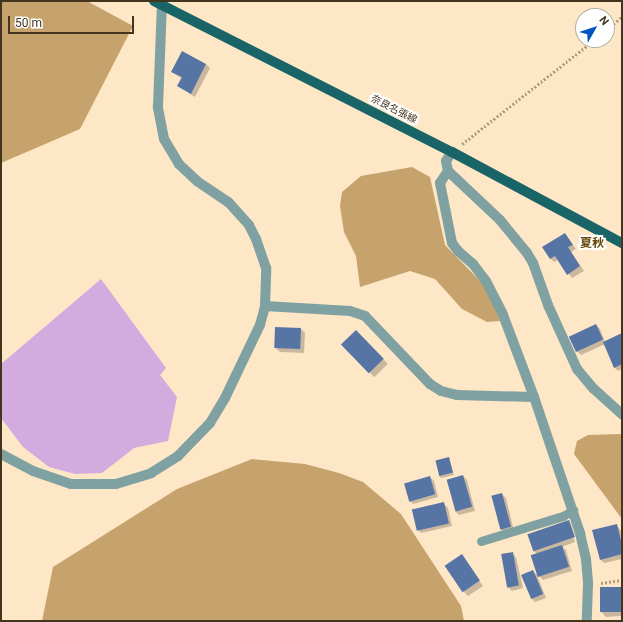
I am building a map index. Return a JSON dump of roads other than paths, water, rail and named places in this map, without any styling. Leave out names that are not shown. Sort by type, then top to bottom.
[{"type":"main road","name":"奈良名張線","points":[[158,3],[452,152],[622,243]]},
{"type":"street","points":[[1,454],[33,471],[71,484],[116,484],[131,481],[165,465],[189,446],[210,423],[225,398],[260,325],[265,306],[266,268],[261,250],[249,225],[228,202],[197,181],[179,164],[164,139],[158,107],[158,3]]},
{"type":"street","points":[[452,152],[446,161],[448,171],[500,220],[527,253],[548,305],[577,369],[594,389],[622,414]]},
{"type":"street","points":[[448,171],[440,183],[452,243],[458,251],[473,264],[486,281],[503,316],[534,397],[573,510],[584,549],[588,584],[587,621]]},
{"type":"street","points":[[265,306],[350,311],[365,316],[430,384],[441,391],[457,395],[534,397]]},
{"type":"lane","points":[[481,541],[563,516],[573,510]]},
{"type":"district","name":"夏秋","points":[[592,244]]}]
